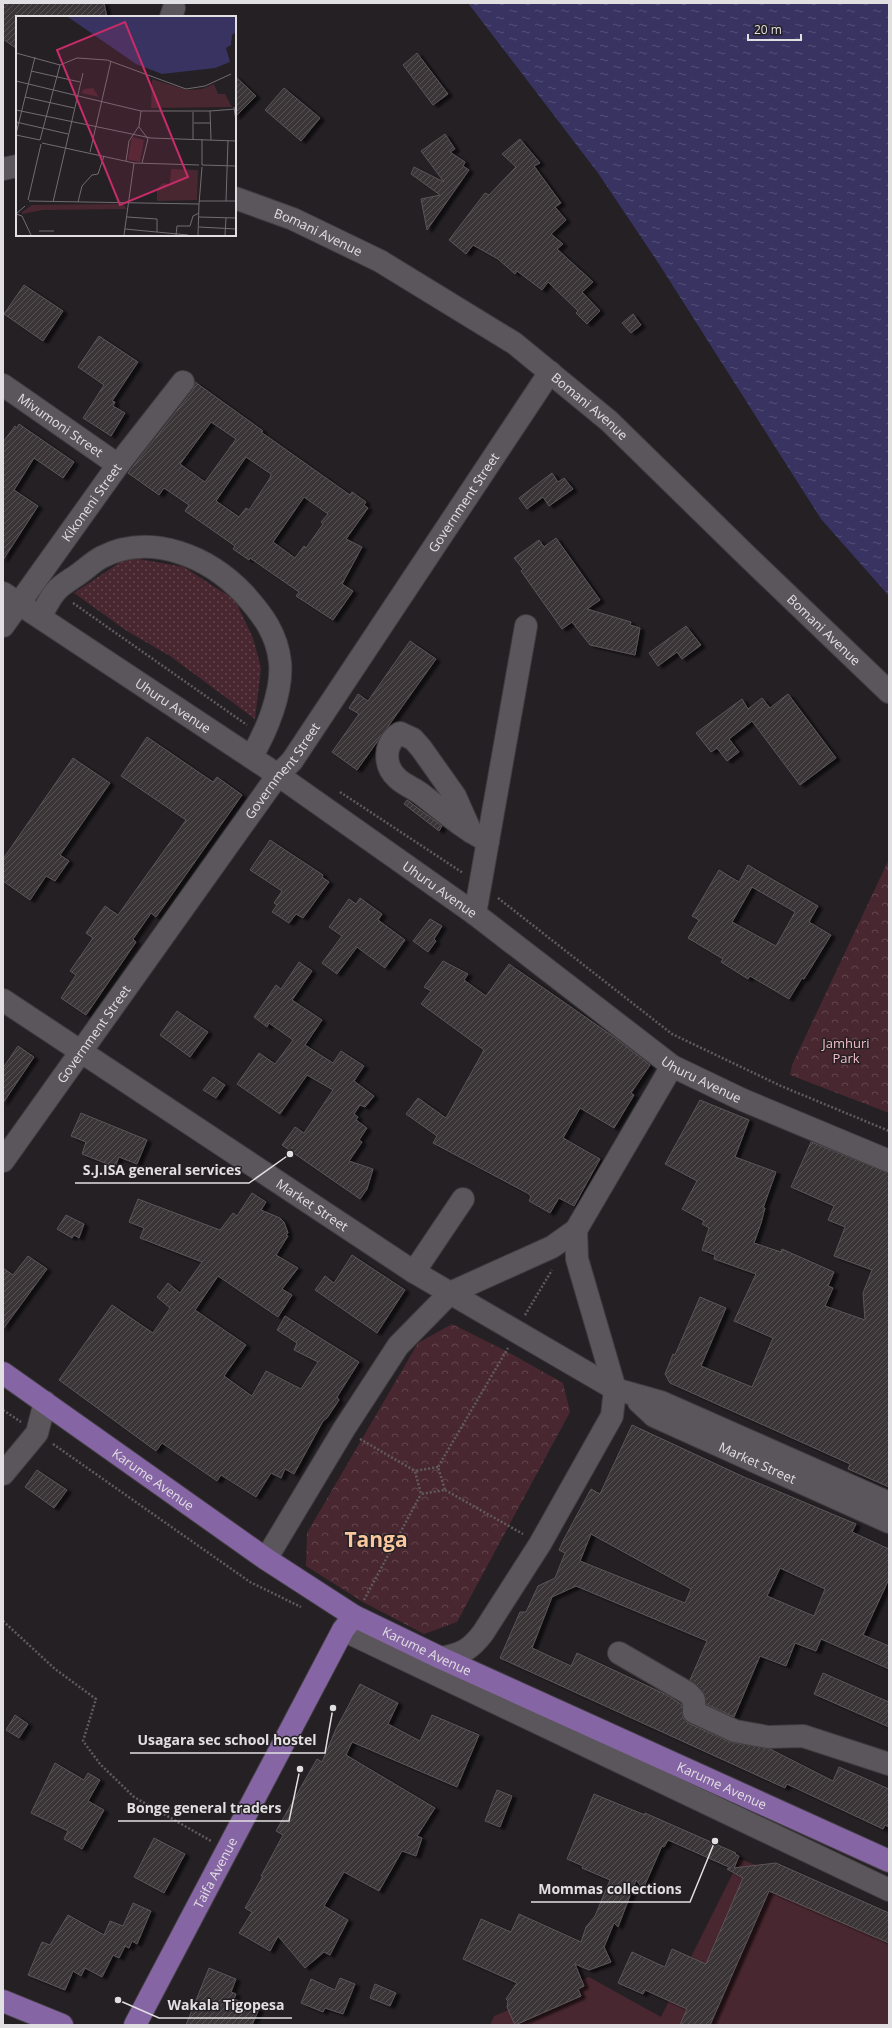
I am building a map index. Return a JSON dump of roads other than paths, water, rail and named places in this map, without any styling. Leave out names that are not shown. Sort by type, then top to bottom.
[{"type":"main road","name":"Karume Avenue","points":[[3,1373],[266,1559],[349,1623],[441,1658],[889,1861]]},
{"type":"main road","name":"Taifa Avenue","points":[[135,2025],[349,1623]]},
{"type":"main road","points":[[3,2001],[62,2025]]},
{"type":"street","points":[[3,169],[16,166]]},
{"type":"street","name":"Bomani Avenue","points":[[236,198],[293,219],[380,261],[514,343],[609,420],[747,556],[889,692]]},
{"type":"street","name":"Government Street","points":[[3,1161],[278,775],[292,761],[550,372]]},
{"type":"street","name":"Kikoneni Street","points":[[3,626],[11,598],[118,465],[182,382]]},
{"type":"street","name":"Mivumoni Street","points":[[3,385],[118,465]]},
{"type":"street","points":[[40,617],[56,591],[102,558],[127,549],[151,546],[174,550],[198,559],[233,582],[261,612],[275,636],[280,664],[278,690],[263,736],[250,757]]},
{"type":"street","name":"Uhuru Avenue","points":[[11,598],[278,775],[475,914],[672,1066],[743,1100],[889,1161]]},
{"type":"street","points":[[475,914],[480,836],[526,626]]},
{"type":"street","name":"Market Street","points":[[3,1000],[414,1272],[623,1392],[654,1416],[889,1522]]},
{"type":"street","points":[[266,1559],[344,1430],[398,1346],[450,1294],[552,1246],[576,1230],[672,1066]]},
{"type":"street","points":[[414,1272],[463,1199]]},
{"type":"street","points":[[441,1658],[460,1654],[475,1644],[540,1544],[612,1416],[623,1392],[577,1259],[576,1230]]},
{"type":"street","name":"Market Street","points":[[623,1392],[660,1402],[889,1503]]},
{"type":"street","points":[[3,1474],[37,1433],[45,1402]]},
{"type":"street","points":[[349,1623],[889,1890]]},
{"type":"street","points":[[619,1653],[688,1693],[694,1700],[694,1712],[724,1727],[735,1731],[768,1737],[803,1736],[889,1764]]},
{"type":"water","points":[[468,3],[889,3],[889,596],[821,519],[659,264],[598,173]]},
{"type":"place","name":"S.J.ISA general services","points":[[290,1154]]},
{"type":"place","name":"Usagara sec school hostel","points":[[333,1708]]},
{"type":"place","name":"Bonge general traders","points":[[300,1769]]},
{"type":"place","name":"Mommas collections","points":[[715,1841]]},
{"type":"place","name":"Wakala Tigopesa","points":[[118,2000]]},
{"type":"district","name":"Tanga","points":[[376,1539]]},
{"type":"park label","name":"Jamhuri Park","points":[[846,1050]]}]
